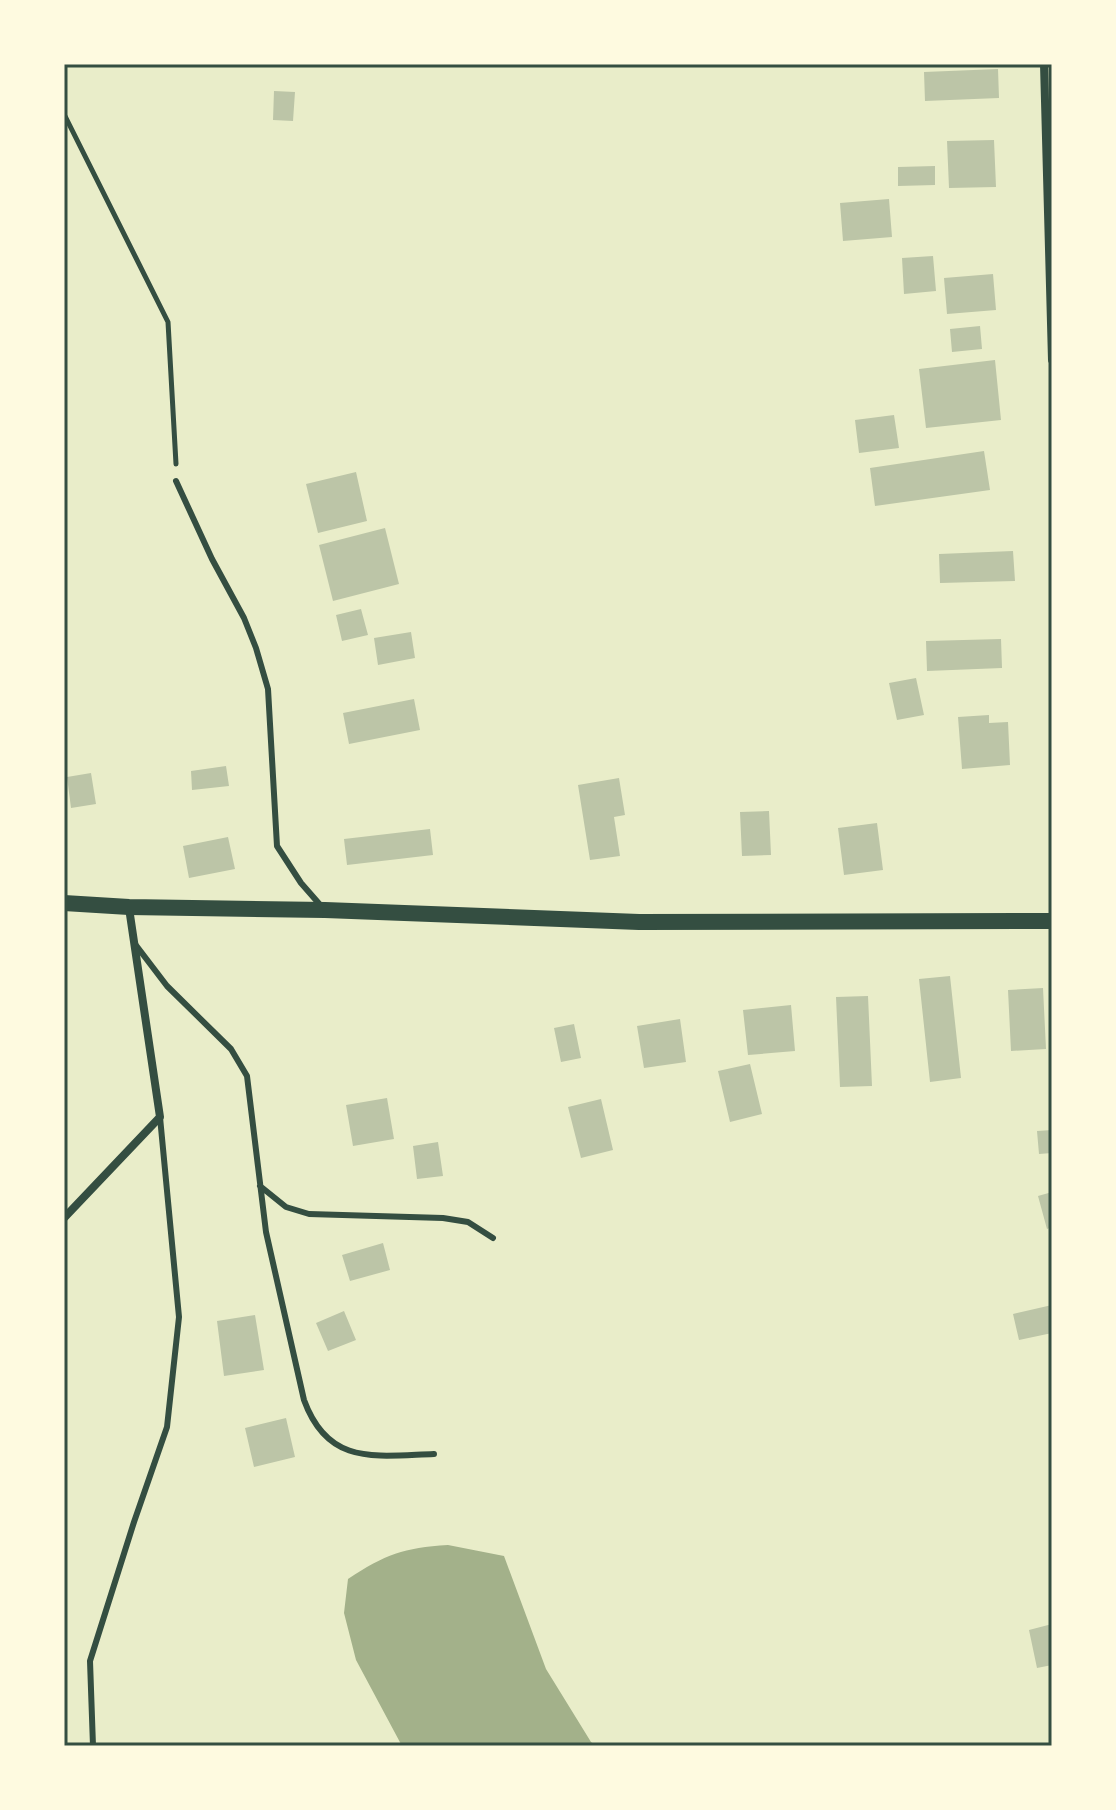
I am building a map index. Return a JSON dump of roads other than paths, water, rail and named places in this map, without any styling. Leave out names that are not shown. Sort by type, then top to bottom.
[{"type":"main road","points":[[64,903],[639,922],[1052,921]]},
{"type":"street","points":[[1044,64],[1052,360]]},
{"type":"street","points":[[64,1218],[160,1117],[129,907]]},
{"type":"lane","points":[[176,481],[212,559],[244,618],[268,689],[277,846],[301,883],[325,910]]},
{"type":"lane","points":[[132,941],[167,986],[231,1049],[247,1076],[266,1232],[304,1400],[312,1421],[323,1436],[351,1453],[377,1456],[434,1454]]},
{"type":"lane","points":[[93,1746],[90,1661],[167,1427],[169,1412],[179,1317],[160,1117]]},
{"type":"lane","points":[[260,1186],[286,1207],[309,1214],[443,1218],[468,1222],[493,1238]]}]
